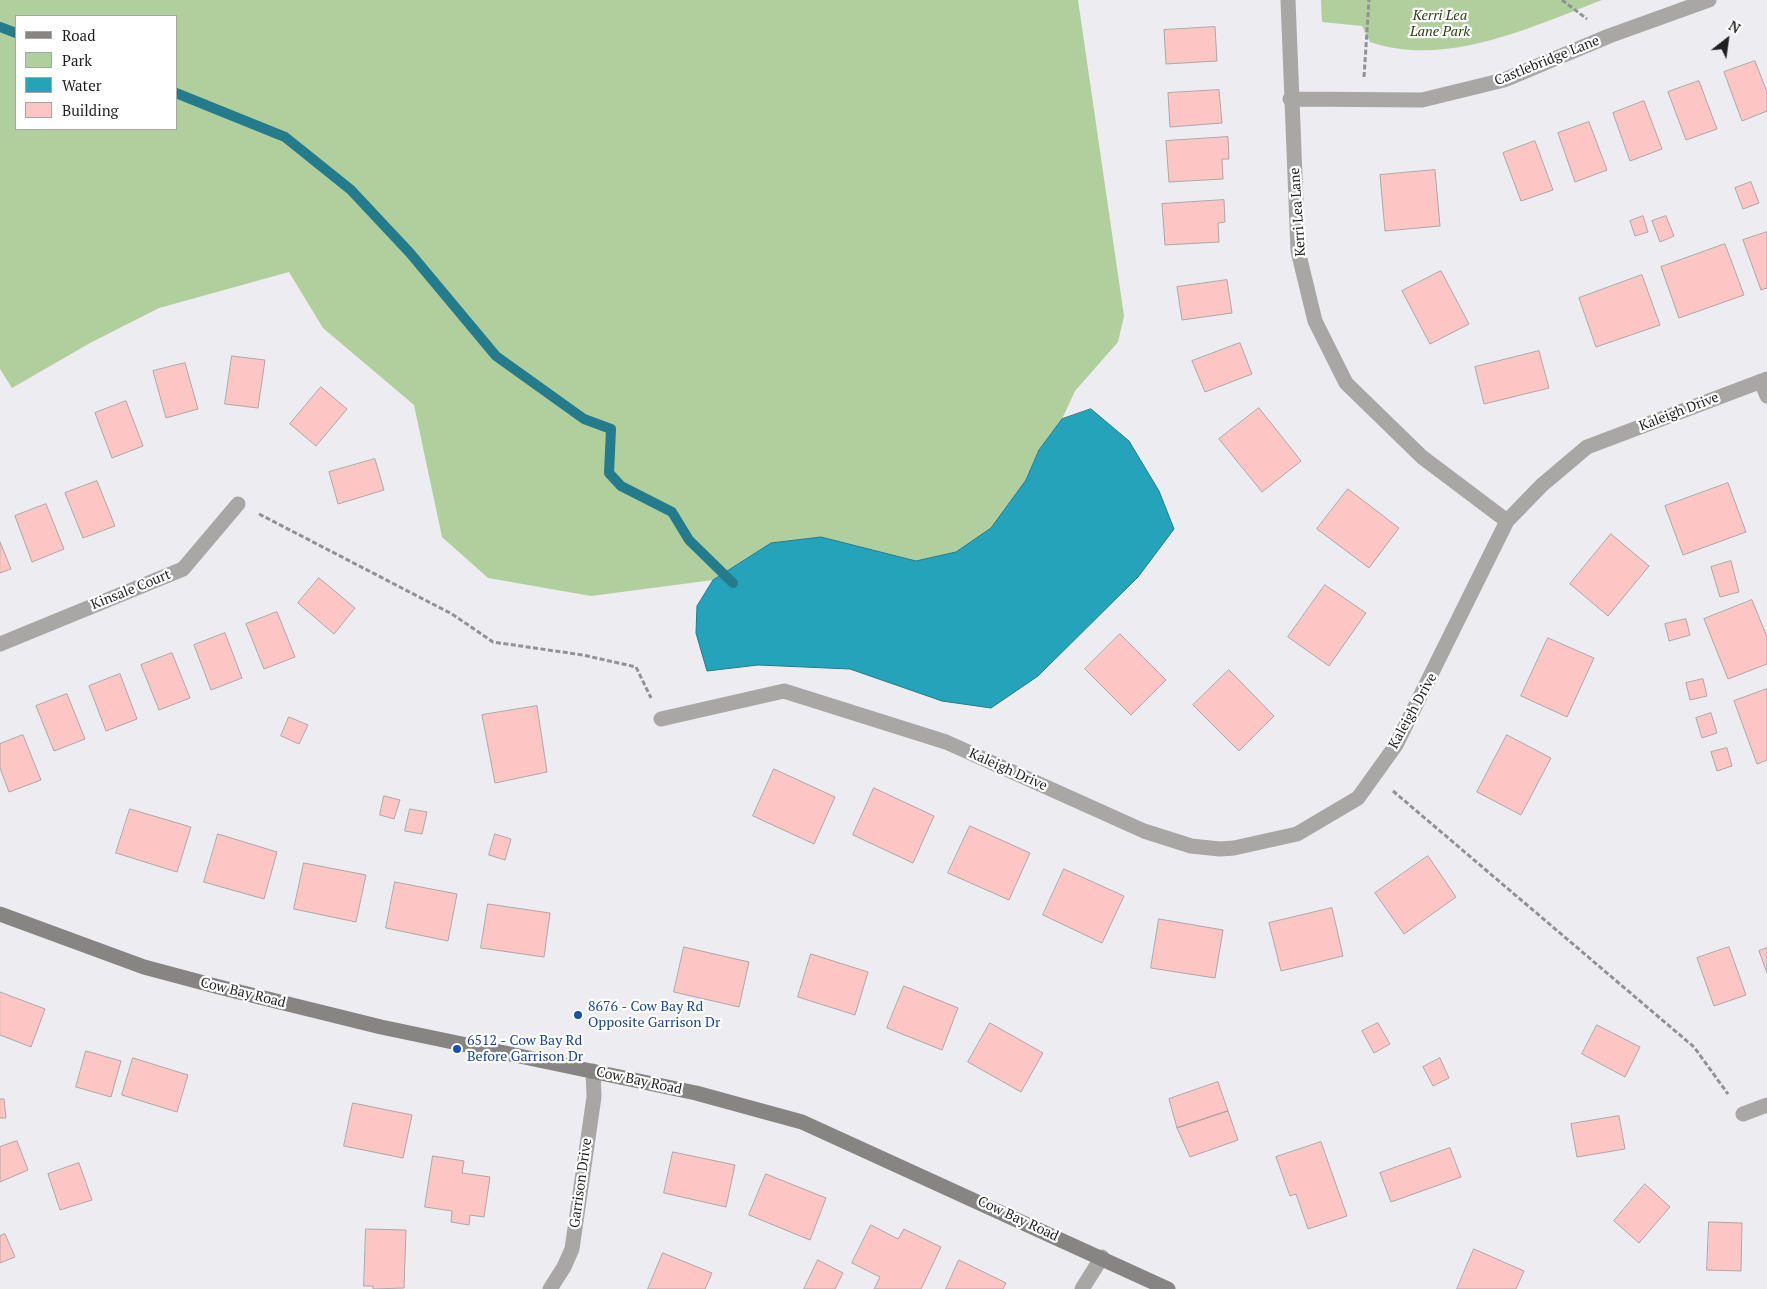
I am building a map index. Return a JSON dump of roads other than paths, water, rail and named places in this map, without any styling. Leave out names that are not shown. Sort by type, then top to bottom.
[{"type":"main road","name":"Cow Bay Road","points":[[0,914],[144,967],[219,987],[380,1027],[696,1093],[802,1122],[1102,1257],[1168,1289]]},
{"type":"street","name":"Kerri Lea Lane","points":[[1288,0],[1290,99],[1298,251],[1316,321],[1346,383],[1422,457],[1507,522]]},
{"type":"street","name":"Castlebridge Lane","points":[[1290,99],[1422,100],[1504,80],[1609,36],[1709,0]]},
{"type":"street","name":"Kaleigh Drive","points":[[661,718],[784,691],[946,742],[1144,831],[1190,846],[1220,849],[1297,834],[1358,798],[1396,745],[1507,522],[1542,484],[1587,447],[1764,380]]},
{"type":"street","points":[[1764,380],[1767,396]]},
{"type":"street","name":"Kinsale Court","points":[[0,644],[183,569],[238,504]]},
{"type":"street","name":"Garrison Drive","points":[[550,1289],[564,1268],[572,1249],[594,1097],[593,1071]]},
{"type":"street","points":[[1743,1114],[1767,1105]]},
{"type":"street","points":[[1082,1289],[1102,1257]]},
{"type":"water","points":[[1091,409],[1129,441],[1159,491],[1174,529],[1138,577],[1038,676],[991,708],[942,701],[850,669],[758,665],[707,671],[696,633],[697,606],[713,580],[771,543],[821,537],[916,561],[956,552],[991,528],[1026,480],[1039,450],[1062,419]]},
{"type":"waterway","points":[[0,27],[15,33]]},
{"type":"waterway","points":[[178,94],[285,137],[351,190],[410,253],[496,356],[584,419],[611,429],[609,473],[621,486],[672,512],[689,540],[733,583]]},
{"type":"place","name":"8676 - Cow Bay Rd Opposite Garrison Dr","points":[[578,1015]]},
{"type":"place","name":"6512 - Cow Bay Rd Before Garrison Dr","points":[[457,1049]]},
{"type":"park label","name":"Kerri Lea Lane Park","points":[[1440,24]]}]
